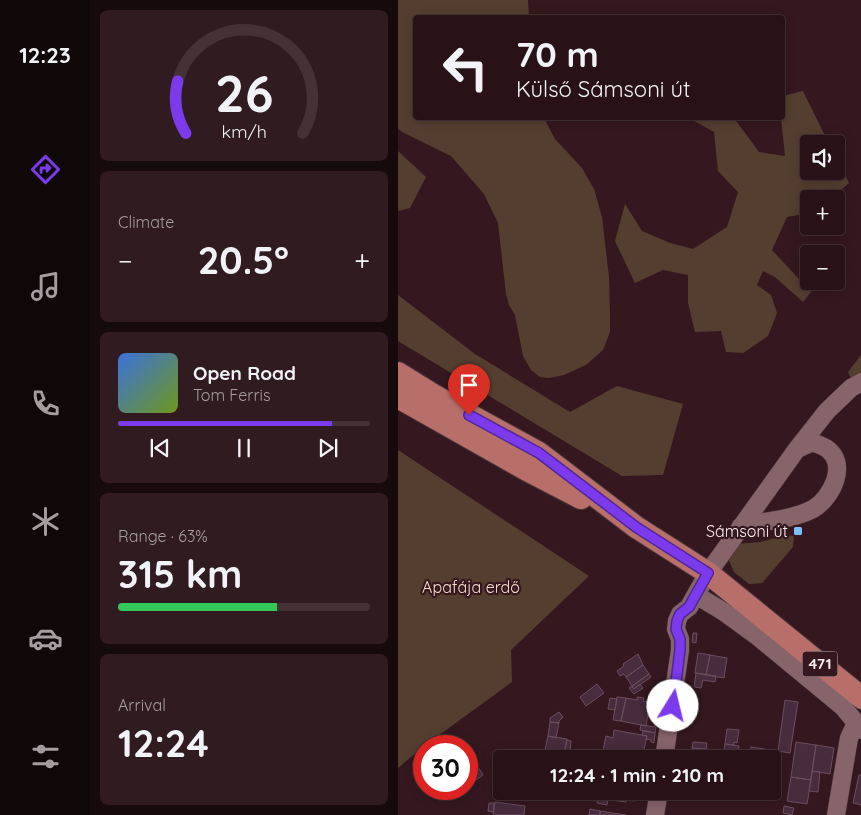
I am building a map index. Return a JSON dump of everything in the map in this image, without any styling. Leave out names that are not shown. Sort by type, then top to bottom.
[{"type":"main road","name":"471","points":[[398,374],[434,396],[539,453],[636,527],[708,573],[862,698]]},
{"type":"main road","name":"471","points":[[398,397],[527,470],[636,527]]},
{"type":"street","points":[[665,750],[680,650],[680,639],[676,629],[680,614],[689,607],[708,573],[797,449],[827,411],[851,388],[862,382]]},
{"type":"street","points":[[741,526],[800,514],[815,508],[829,492],[836,482],[837,463],[833,452],[821,445],[812,443],[797,449]]},
{"type":"street","points":[[696,596],[724,612],[757,636],[843,707],[858,726],[849,738],[836,815]]},
{"type":"street","points":[[655,815],[658,800]]},
{"type":"green space","points":[[398,0],[528,0],[529,15],[413,15],[413,120],[545,120],[555,139],[582,168],[594,189],[602,217],[609,277],[610,313],[610,332],[603,350],[586,365],[564,375],[549,378],[540,377],[531,370],[523,356],[515,315],[509,305],[506,294],[498,223],[484,194],[451,156],[398,129]]},
{"type":"green space","points":[[803,91],[825,135],[800,135],[800,180],[845,180],[845,175],[849,183],[841,190],[800,190],[800,215],[787,217],[772,250],[800,280],[800,290],[809,290],[811,292],[803,302],[775,277],[763,271],[757,285],[771,295],[777,313],[768,336],[743,353],[726,352],[721,331],[695,332],[688,303],[688,275],[663,270],[635,283],[615,241],[625,204],[642,231],[670,243],[693,249],[727,227],[738,192],[718,171],[714,132],[693,120],[735,120],[759,152],[785,156],[781,120],[785,120],[785,96]]},
{"type":"green space","points":[[398,151],[426,177],[410,208],[398,211]]},
{"type":"green space","points":[[398,295],[475,354],[570,412],[617,386],[683,404],[663,475],[622,476],[398,341]]},
{"type":"green space","points":[[861,355],[861,376],[852,381],[848,372]]},
{"type":"green space","name":"Apafája erdő","points":[[398,450],[589,576],[511,650],[512,682],[439,735],[413,735],[413,755],[398,768]]},
{"type":"green space","points":[[787,535],[794,536],[793,547],[762,583],[749,584],[734,572],[727,556],[735,544],[760,542]]},
{"type":"building","points":[[693,633],[697,633],[696,643],[692,642]]},
{"type":"building","points":[[698,653],[710,655],[706,675],[695,673]]},
{"type":"building","points":[[638,654],[643,665],[626,677],[624,674],[620,676],[617,671],[624,666],[623,664]]},
{"type":"building","points":[[710,655],[727,658],[724,678],[706,675]]},
{"type":"building","points":[[643,665],[649,674],[632,686],[626,677]]},
{"type":"building","points":[[696,673],[716,676],[715,682],[703,680],[701,688],[694,687]]},
{"type":"building","points":[[649,674],[651,677],[634,689],[632,686]]},
{"type":"building","points":[[597,684],[604,693],[586,706],[580,697]]},
{"type":"building","points":[[640,684],[643,688],[634,694],[629,688],[632,686],[634,689]]},
{"type":"building","points":[[617,697],[626,698],[621,721],[613,720]]},
{"type":"building","points":[[637,697],[644,698],[643,701],[650,703],[646,726],[621,721],[626,698],[637,700]]},
{"type":"building","points":[[610,698],[617,699],[615,710],[608,709]]},
{"type":"building","points":[[785,700],[798,702],[790,753],[778,750]]},
{"type":"building","points":[[559,712],[563,717],[559,723],[550,722],[550,718]]},
{"type":"building","points":[[550,722],[559,723],[556,738],[548,736]]},
{"type":"building","points":[[641,725],[656,727],[655,733],[640,730]]},
{"type":"building","points":[[727,729],[739,730],[737,743],[734,742],[734,745],[725,744]]},
{"type":"building","points":[[614,730],[647,736],[644,750],[603,750],[606,736],[613,738]]},
{"type":"building","points":[[643,731],[655,733],[654,743],[646,739],[647,736],[642,735]]},
{"type":"building","points":[[548,736],[567,739],[565,750],[545,750]]},
{"type":"building","points":[[567,740],[571,741],[570,750],[565,750]]},
{"type":"building","points":[[693,742],[707,743],[706,749],[692,748]]},
{"type":"building","points":[[796,742],[816,745],[811,780],[791,777]]},
{"type":"building","points":[[725,744],[739,746],[738,750],[724,750]]},
{"type":"building","points":[[816,745],[834,748],[830,774],[812,771]]},
{"type":"building","points":[[751,747],[765,749],[765,750],[750,750]]},
{"type":"building","points":[[692,748],[718,750],[692,750]]},
{"type":"building","points":[[478,767],[483,775],[478,779]]},
{"type":"building","points":[[812,771],[820,772],[818,792],[809,791]]},
{"type":"building","points":[[859,775],[862,775],[862,805],[853,803]]},
{"type":"building","points":[[791,777],[811,780],[807,804],[787,801]]},
{"type":"building","points":[[598,800],[608,800],[607,805],[597,803]]},
{"type":"building","points":[[611,800],[627,800],[626,802]]},
{"type":"building","points":[[495,802],[525,806],[524,815],[493,815]]},
{"type":"building","points":[[489,803],[494,803],[493,812],[488,811]]},
{"type":"building","points":[[784,806],[794,808],[792,815],[783,813]]},
{"type":"building","points":[[590,809],[600,811],[600,815],[589,815]]},
{"type":"building","points":[[600,811],[626,815],[600,815]]},
{"type":"place","name":"Sámsoni út","points":[[798,531]]},
{"type":"route","points":[[469,415],[539,453],[636,527],[708,573],[689,607],[680,614],[677,621],[676,629],[680,639],[680,650],[673,706]]}]
